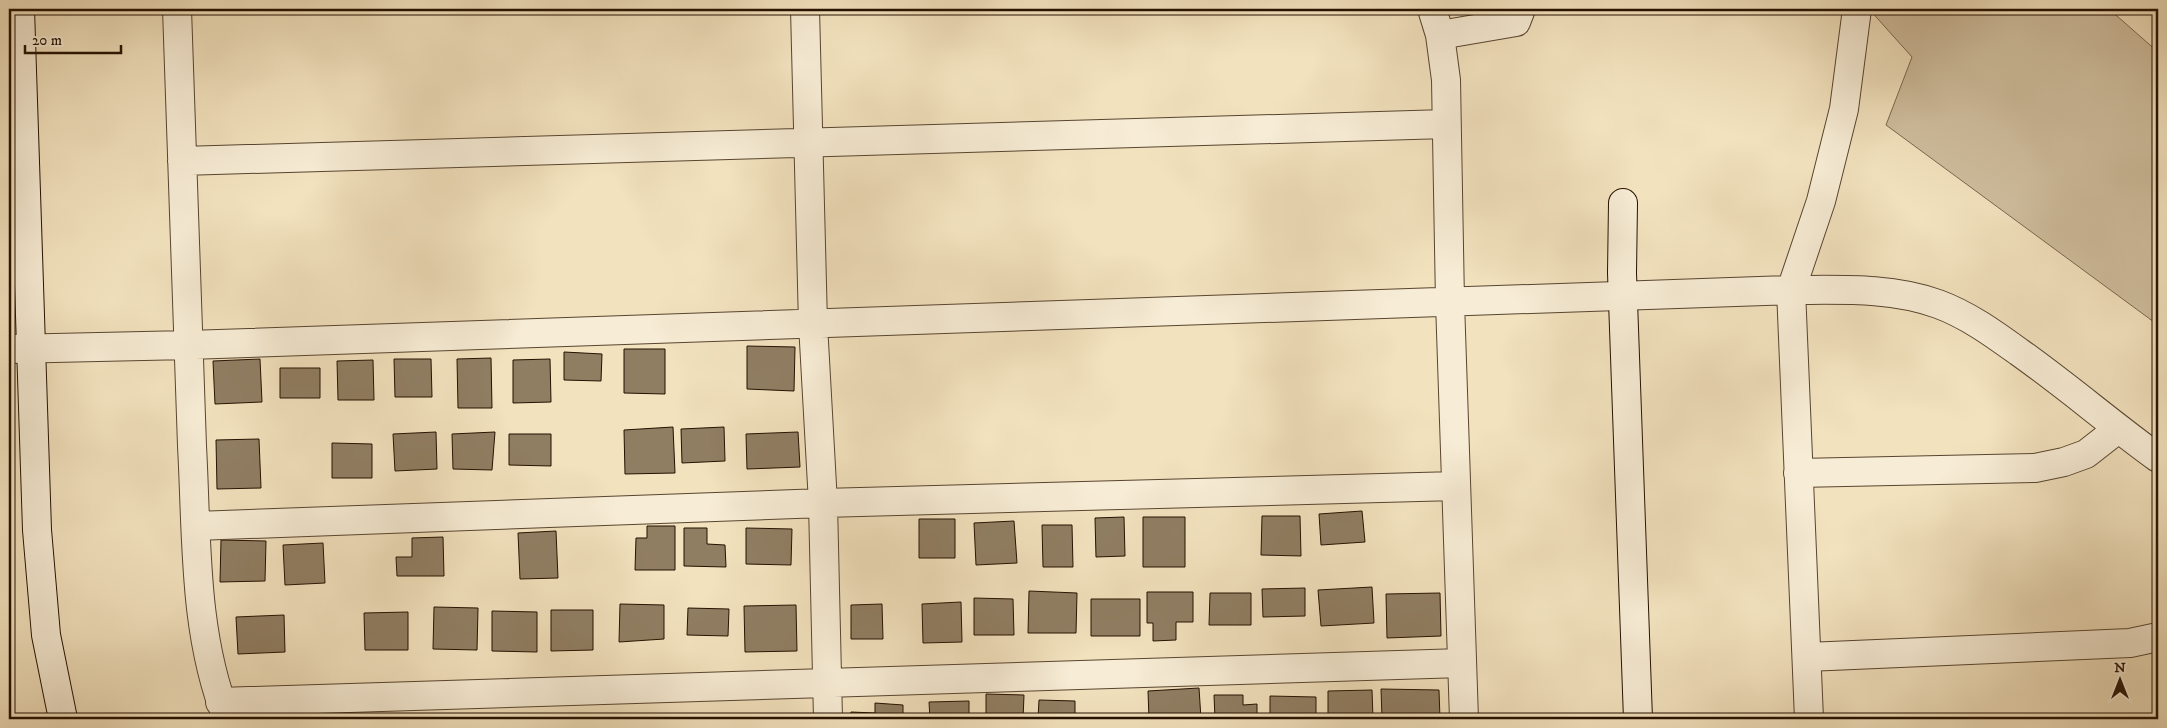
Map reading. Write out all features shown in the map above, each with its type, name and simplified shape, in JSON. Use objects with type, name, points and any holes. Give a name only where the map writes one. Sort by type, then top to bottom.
[{"type":"street","points":[[20,9],[20,348],[46,635],[63,719]]},
{"type":"street","points":[[178,9],[188,345],[198,591],[212,672],[224,711],[827,683],[1462,663]]},
{"type":"street","points":[[806,9],[813,324],[822,503],[828,719]]},
{"type":"street","points":[[1432,9],[1440,35],[1446,80],[1450,302],[1464,719]]},
{"type":"street","points":[[1440,35],[1516,22],[1521,9]]},
{"type":"street","points":[[1809,719],[1791,290],[1821,201],[1844,109],[1857,9]]},
{"type":"street","points":[[182,161],[1446,124]]},
{"type":"street","points":[[1623,204],[1624,297],[1638,719]]},
{"type":"street","points":[[20,348],[188,345],[1791,290],[1881,291],[1938,304],[1983,327],[2049,374],[2158,458]]},
{"type":"street","points":[[1798,473],[2034,468],[2064,462],[2086,454],[2118,429]]},
{"type":"street","points":[[196,526],[822,503],[1456,486]]},
{"type":"street","points":[[1807,657],[2130,644],[2158,637]]},
{"type":"shaded area","points":[[1869,9],[2109,9],[2158,52],[2158,325],[1886,125],[1912,57]]},
{"type":"building","points":[[747,346],[795,347],[794,391],[747,389]]},
{"type":"building","points":[[624,349],[665,349],[665,394],[624,393]]},
{"type":"building","points":[[564,352],[602,354],[601,381],[564,380]]},
{"type":"building","points":[[491,358],[492,408],[458,408],[457,359]]},
{"type":"building","points":[[260,359],[262,402],[215,404],[213,361]]},
{"type":"building","points":[[394,359],[431,359],[432,397],[395,397]]},
{"type":"building","points":[[550,359],[551,402],[513,403],[513,360]]},
{"type":"building","points":[[373,360],[374,400],[338,400],[337,361]]},
{"type":"building","points":[[280,368],[320,368],[320,398],[280,398]]},
{"type":"building","points":[[673,427],[675,473],[625,474],[624,430]]},
{"type":"building","points":[[724,427],[725,461],[682,463],[681,429]]},
{"type":"building","points":[[436,432],[437,469],[395,471],[393,434]]},
{"type":"building","points":[[495,432],[492,470],[453,469],[452,434]]},
{"type":"building","points":[[798,432],[800,467],[747,469],[746,434]]},
{"type":"building","points":[[509,434],[551,434],[551,466],[509,465]]},
{"type":"building","points":[[259,439],[261,488],[217,489],[216,440]]},
{"type":"building","points":[[332,443],[372,444],[372,478],[332,478]]},
{"type":"building","points":[[1362,511],[1365,542],[1321,545],[1319,514]]},
{"type":"building","points":[[1262,516],[1300,516],[1301,556],[1261,555]]},
{"type":"building","points":[[1124,517],[1125,556],[1096,557],[1095,518]]},
{"type":"building","points":[[1143,517],[1185,517],[1185,567],[1143,567]]},
{"type":"building","points":[[919,519],[955,519],[955,558],[919,558]]},
{"type":"building","points":[[1014,521],[1017,563],[976,565],[974,523]]},
{"type":"building","points":[[1042,525],[1072,525],[1073,567],[1043,567]]},
{"type":"building","points":[[647,526],[675,526],[675,570],[635,570],[636,538],[647,538]]},
{"type":"building","points":[[684,528],[707,528],[707,544],[725,545],[726,567],[684,566]]},
{"type":"building","points":[[746,528],[792,529],[791,565],[746,564]]},
{"type":"building","points":[[556,531],[558,578],[520,579],[518,533]]},
{"type":"building","points":[[443,537],[444,576],[397,576],[396,557],[412,557],[412,538]]},
{"type":"building","points":[[221,540],[266,541],[265,581],[220,582]]},
{"type":"building","points":[[323,543],[325,583],[285,585],[283,545]]},
{"type":"building","points":[[1372,587],[1374,623],[1321,626],[1318,590]]},
{"type":"building","points":[[1305,588],[1305,616],[1263,617],[1262,589]]},
{"type":"building","points":[[1029,591],[1077,593],[1076,633],[1028,633]]},
{"type":"building","points":[[1147,592],[1193,592],[1193,622],[1176,622],[1176,640],[1153,641],[1153,623],[1147,623]]},
{"type":"building","points":[[1210,593],[1251,593],[1251,625],[1209,625]]},
{"type":"building","points":[[1440,593],[1441,636],[1387,638],[1386,594]]},
{"type":"building","points":[[974,598],[1013,599],[1014,635],[974,635]]},
{"type":"building","points":[[1091,599],[1140,599],[1140,636],[1091,636]]},
{"type":"building","points":[[961,602],[962,642],[923,643],[922,604]]},
{"type":"building","points":[[620,604],[664,605],[664,639],[619,642]]},
{"type":"building","points":[[882,604],[883,639],[851,639],[851,605]]},
{"type":"building","points":[[796,605],[797,651],[745,652],[744,606]]},
{"type":"building","points":[[434,607],[478,608],[477,650],[433,649]]},
{"type":"building","points":[[688,608],[729,609],[728,636],[687,635]]},
{"type":"building","points":[[551,610],[593,610],[593,650],[551,651]]},
{"type":"building","points":[[492,611],[537,612],[537,652],[492,651]]},
{"type":"building","points":[[408,612],[408,650],[365,650],[364,613]]},
{"type":"building","points":[[284,615],[285,652],[238,654],[236,617]]},
{"type":"building","points":[[1199,688],[1201,719],[1149,719],[1148,691]]},
{"type":"building","points":[[1381,689],[1439,690],[1440,719],[1382,719]]},
{"type":"building","points":[[1372,690],[1373,719],[1328,719],[1328,691]]},
{"type":"building","points":[[986,694],[1024,695],[1023,719],[986,719]]},
{"type":"building","points":[[1214,695],[1243,695],[1243,705],[1257,704],[1257,719],[1215,719]]},
{"type":"building","points":[[1270,696],[1316,697],[1316,719],[1270,719]]},
{"type":"building","points":[[1039,700],[1075,701],[1075,719],[1038,719]]},
{"type":"building","points":[[969,701],[969,719],[930,719],[929,702]]},
{"type":"building","points":[[875,703],[903,705],[903,719],[850,719],[851,712],[875,713]]}]
